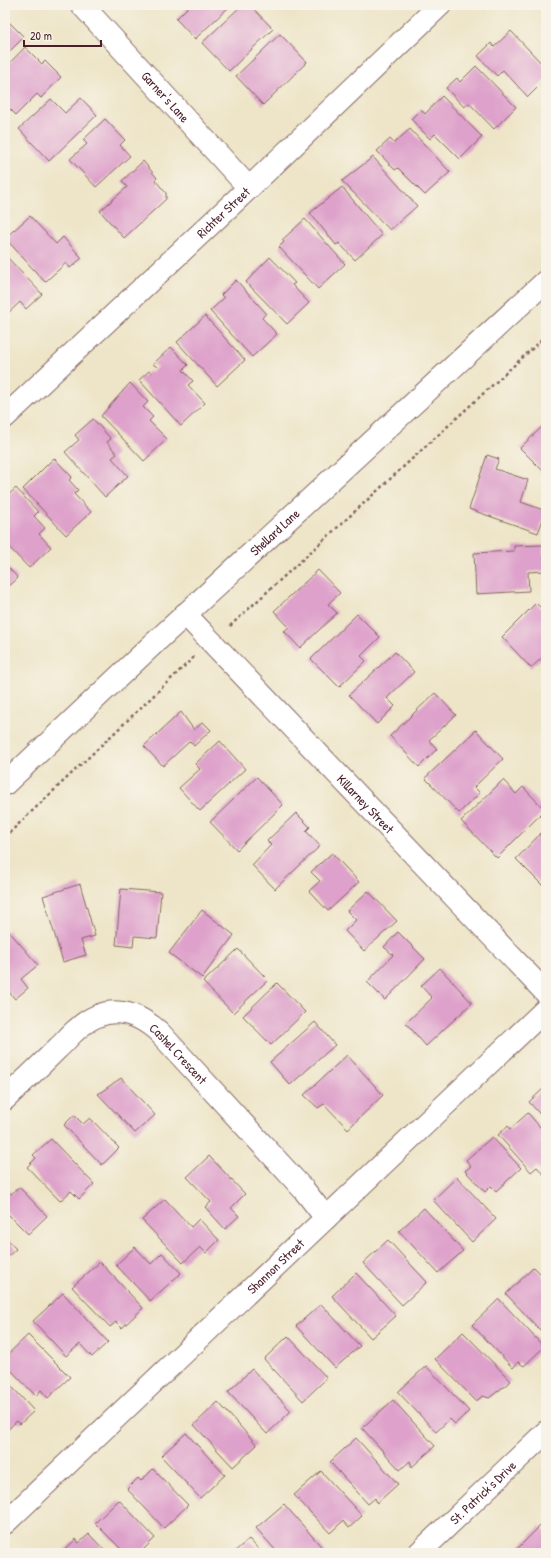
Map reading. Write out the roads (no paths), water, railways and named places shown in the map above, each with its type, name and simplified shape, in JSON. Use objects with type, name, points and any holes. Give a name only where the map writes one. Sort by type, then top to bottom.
[{"type":"street","name":"Garner's Lane","points":[[82,5],[249,188]]},
{"type":"street","name":"Richter Street","points":[[5,417],[249,188],[440,5]]},
{"type":"street","name":"Shellard Lane","points":[[5,784],[186,614],[546,281]]},
{"type":"street","name":"Killarney Street","points":[[186,614],[211,642],[546,992]]},
{"type":"street","name":"Shannon Street","points":[[5,1522],[546,1010]]},
{"type":"street","name":"Cashel Crescent","points":[[5,1099],[75,1031],[88,1021],[103,1014],[120,1012],[134,1015],[148,1022],[159,1032],[304,1190],[326,1218]]},
{"type":"street","name":"St. Patrick's Drive","points":[[419,1553],[546,1432]]}]
